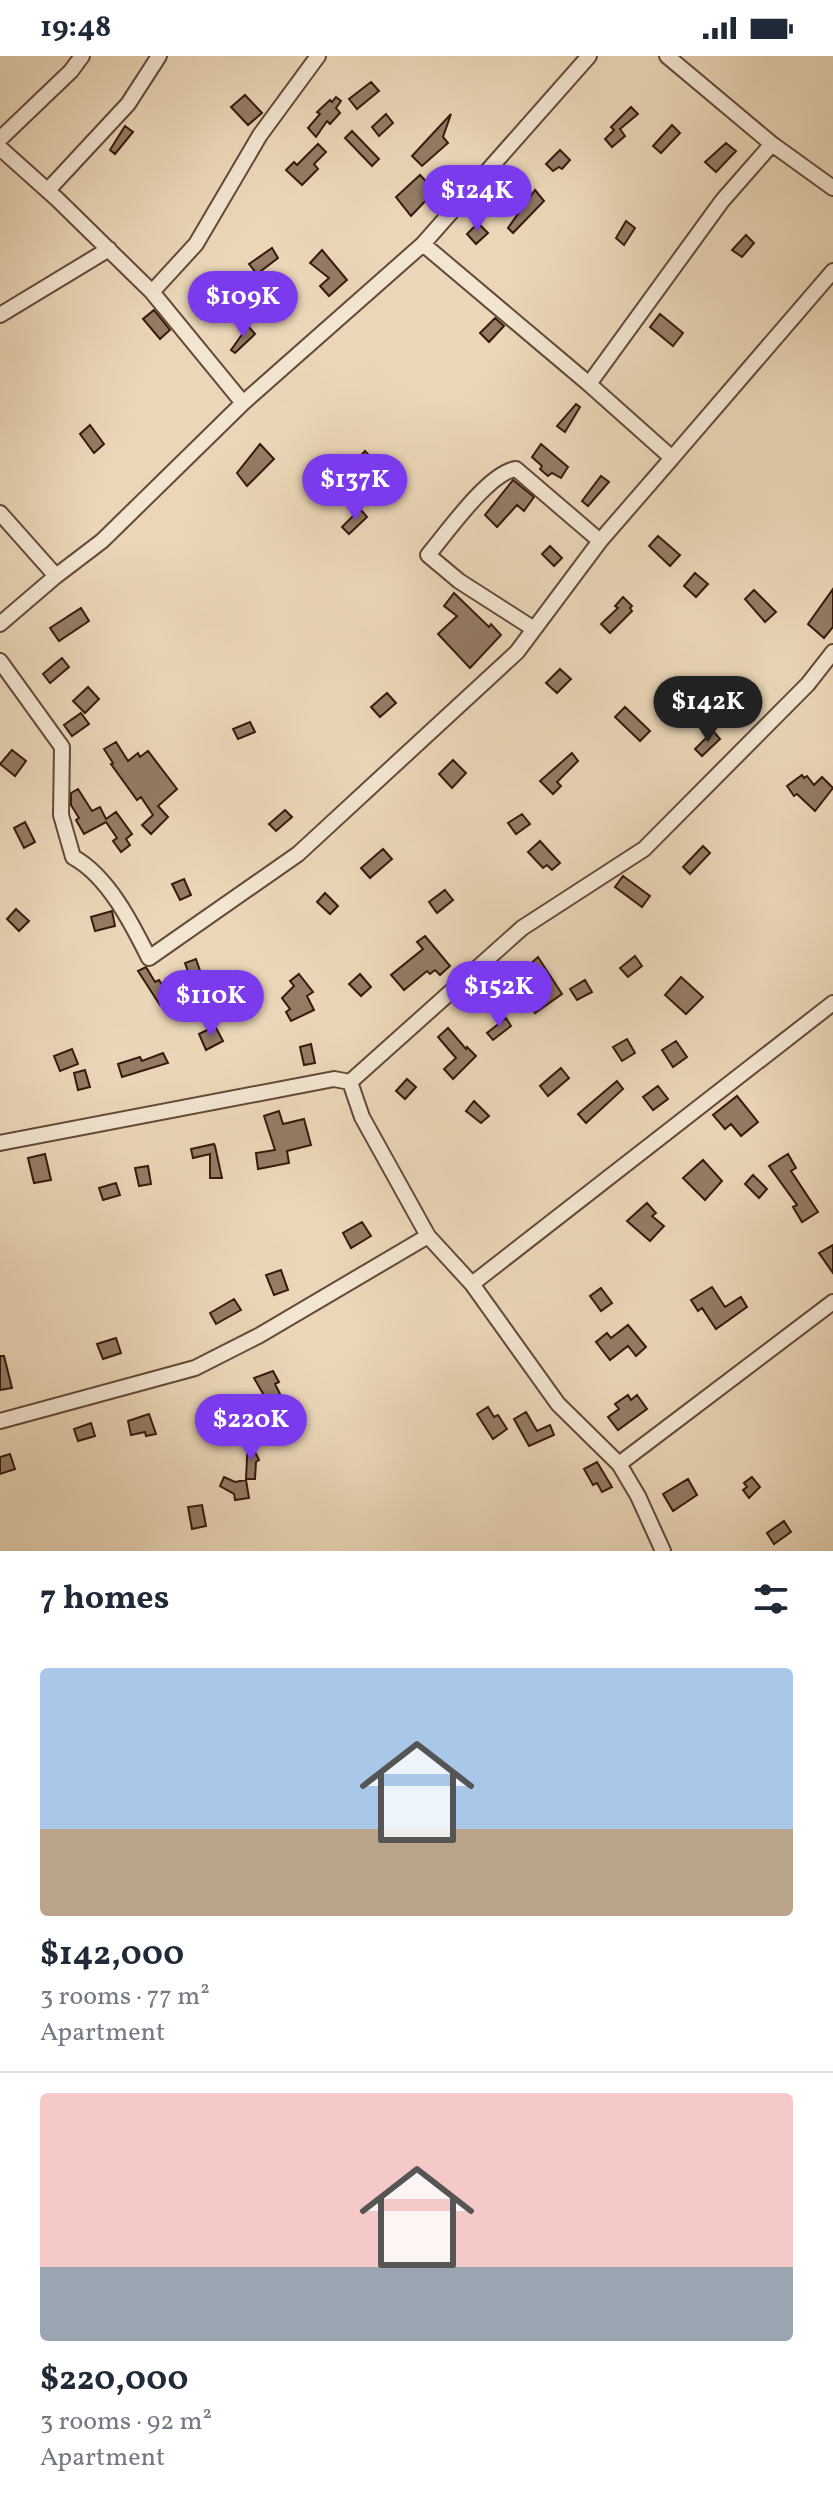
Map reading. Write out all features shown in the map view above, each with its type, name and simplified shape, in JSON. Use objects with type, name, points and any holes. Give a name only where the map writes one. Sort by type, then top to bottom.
[{"type":"street","points":[[82,56],[1,147],[152,292],[243,403]]},
{"type":"street","points":[[48,190],[128,104],[159,56]]},
{"type":"street","points":[[152,292],[196,244],[260,135],[318,56]]},
{"type":"street","points":[[0,624],[102,541],[243,403],[423,244],[589,56]]},
{"type":"street","points":[[667,56],[772,144],[833,188]]},
{"type":"street","points":[[589,384],[722,201],[772,144]]},
{"type":"street","points":[[423,244],[672,458]]},
{"type":"street","points":[[0,315],[109,249]]},
{"type":"street","points":[[0,661],[62,747],[61,815],[73,857],[85,863],[126,913],[149,958],[298,854],[517,652],[600,541],[833,271]]},
{"type":"street","points":[[534,629],[459,581],[428,555],[485,488],[506,470],[516,469],[600,541]]},
{"type":"street","points":[[0,513],[56,576]]},
{"type":"street","points":[[350,1082],[522,928],[644,849],[808,684],[833,652]]},
{"type":"street","points":[[472,1284],[833,1003]]},
{"type":"street","points":[[0,1143],[334,1079],[350,1082]]},
{"type":"street","points":[[350,1082],[362,1117],[428,1236],[472,1284],[558,1404],[619,1464],[638,1496],[663,1551]]},
{"type":"street","points":[[0,1421],[195,1368],[260,1335],[428,1236]]},
{"type":"street","points":[[619,1464],[833,1302]]},
{"type":"building","points":[[371,82],[379,91],[357,109],[349,99]]},
{"type":"building","points":[[245,95],[262,113],[248,125],[231,107]]},
{"type":"building","points":[[336,97],[341,101],[336,108],[340,113],[330,124],[327,121],[316,137],[308,128],[320,114],[317,112]]},
{"type":"building","points":[[631,107],[638,114],[620,129],[625,136],[612,147],[605,139],[614,130],[611,127]]},
{"type":"building","points":[[386,114],[393,123],[379,136],[372,127]]},
{"type":"building","points":[[451,114],[443,137],[448,143],[422,166],[412,156]]},
{"type":"building","points":[[672,125],[680,133],[661,153],[653,146]]},
{"type":"building","points":[[125,126],[133,132],[115,154],[110,150]]},
{"type":"building","points":[[352,131],[379,159],[372,166],[345,138]]},
{"type":"building","points":[[726,143],[736,151],[716,172],[705,162]]},
{"type":"building","points":[[318,144],[326,152],[314,164],[318,169],[302,185],[286,170],[294,162],[297,165]]},
{"type":"building","points":[[560,150],[570,160],[562,169],[559,167],[553,171],[546,164]]},
{"type":"building","points":[[420,175],[435,191],[411,216],[396,197]]},
{"type":"building","points":[[535,190],[544,201],[513,233],[508,228]]},
{"type":"building","points":[[626,221],[635,228],[624,245],[616,238]]},
{"type":"building","points":[[478,223],[488,233],[476,244],[467,234]]},
{"type":"building","points":[[746,235],[754,243],[742,257],[732,250]]},
{"type":"building","points":[[272,248],[278,258],[257,274],[249,264]]},
{"type":"building","points":[[322,250],[347,280],[329,296],[320,286],[329,278],[310,263]]},
{"type":"building","points":[[154,310],[170,330],[160,339],[143,319]]},
{"type":"building","points":[[660,314],[683,333],[673,346],[650,327]]},
{"type":"building","points":[[495,318],[504,326],[489,342],[480,333]]},
{"type":"building","points":[[248,326],[255,334],[235,353],[231,350]]},
{"type":"building","points":[[576,404],[580,407],[565,432],[557,426]]},
{"type":"building","points":[[90,425],[104,444],[94,453],[80,434]]},
{"type":"building","points":[[260,444],[274,459],[247,486],[237,473]]},
{"type":"building","points":[[541,444],[568,467],[561,478],[552,473],[548,476],[532,457]]},
{"type":"building","points":[[365,451],[383,471],[372,484],[353,464]]},
{"type":"building","points":[[336,468],[344,477],[332,489],[323,480]]},
{"type":"building","points":[[601,476],[609,482],[588,506],[582,501]]},
{"type":"building","points":[[513,480],[534,497],[524,511],[517,505],[497,527],[485,515]]},
{"type":"building","points":[[360,509],[367,517],[349,534],[342,527]]},
{"type":"building","points":[[658,536],[680,555],[670,566],[649,546]]},
{"type":"building","points":[[550,546],[562,558],[554,566],[542,554]]},
{"type":"building","points":[[695,573],[708,584],[696,597],[684,586]]},
{"type":"building","points":[[833,589],[833,627],[824,638],[808,624]]},
{"type":"building","points":[[754,590],[776,612],[765,622],[745,599]]},
{"type":"building","points":[[454,593],[501,635],[470,668],[438,634],[457,616],[444,606]]},
{"type":"building","points":[[623,597],[632,606],[632,611],[610,633],[601,624],[618,608],[615,606]]},
{"type":"building","points":[[81,608],[89,621],[59,641],[50,628]]},
{"type":"building","points":[[62,658],[69,667],[50,683],[43,674]]},
{"type":"building","points":[[560,669],[571,679],[557,693],[546,683]]},
{"type":"building","points":[[88,687],[99,699],[85,713],[73,701]]},
{"type":"building","points":[[387,693],[396,703],[380,717],[371,707]]},
{"type":"building","points":[[625,707],[650,731],[640,741],[615,717]]},
{"type":"building","points":[[81,713],[89,724],[72,736],[64,725]]},
{"type":"building","points":[[250,722],[255,732],[238,739],[233,729]]},
{"type":"building","points":[[713,731],[720,739],[702,756],[695,749]]},
{"type":"building","points":[[116,742],[128,761],[138,753],[140,757],[148,751],[177,789],[158,806],[168,817],[151,834],[142,825],[153,815],[141,797],[137,800],[104,749]]},
{"type":"building","points":[[12,750],[26,761],[15,776],[0,764]]},
{"type":"building","points":[[572,753],[578,761],[557,782],[561,786],[553,794],[540,781]]},
{"type":"building","points":[[453,760],[466,773],[452,788],[439,774]]},
{"type":"building","points":[[802,775],[804,778],[807,776],[814,785],[822,777],[833,788],[815,811],[797,794],[794,796],[787,786]]},
{"type":"building","points":[[78,789],[92,811],[100,807],[106,819],[116,812],[132,834],[126,839],[130,845],[121,852],[113,841],[117,838],[106,822],[84,834],[71,805],[71,793]]},
{"type":"building","points":[[285,810],[292,817],[276,831],[269,824]]},
{"type":"building","points":[[522,814],[530,824],[516,834],[508,823]]},
{"type":"building","points":[[25,822],[35,842],[24,848],[14,828]]},
{"type":"building","points":[[540,841],[560,863],[552,870],[547,865],[543,868],[528,852]]},
{"type":"building","points":[[703,846],[710,853],[690,874],[683,867]]},
{"type":"building","points":[[383,849],[392,859],[370,878],[361,868]]},
{"type":"building","points":[[623,876],[650,896],[642,907],[615,887]]},
{"type":"building","points":[[184,879],[191,895],[180,900],[172,884]]},
{"type":"building","points":[[445,890],[453,900],[437,913],[429,902]]},
{"type":"building","points":[[325,893],[338,906],[330,914],[317,902]]},
{"type":"building","points":[[16,909],[29,921],[19,931],[7,919]]},
{"type":"building","points":[[112,911],[115,926],[95,931],[91,917]]},
{"type":"building","points":[[425,936],[450,966],[440,975],[435,970],[430,974],[427,971],[404,990],[391,975],[423,949],[417,942]]},
{"type":"building","points":[[635,956],[642,966],[628,977],[620,968]]},
{"type":"building","points":[[538,957],[562,994],[535,1013],[520,993],[529,986],[519,974]]},
{"type":"building","points":[[196,959],[210,1000],[193,1004],[190,993],[195,991],[185,963]]},
{"type":"building","points":[[146,967],[155,982],[159,980],[164,988],[159,992],[163,1003],[160,1005],[138,971]]},
{"type":"building","points":[[299,974],[313,992],[307,996],[314,1010],[291,1021],[286,1012],[290,1009],[282,998],[294,986],[290,981]]},
{"type":"building","points":[[360,974],[371,987],[361,996],[349,984]]},
{"type":"building","points":[[681,977],[703,997],[686,1014],[665,995]]},
{"type":"building","points":[[585,980],[592,992],[577,1000],[570,989]]},
{"type":"building","points":[[506,1018],[511,1026],[493,1040],[487,1033]]},
{"type":"building","points":[[215,1026],[223,1041],[206,1050],[199,1034]]},
{"type":"building","points":[[448,1028],[476,1056],[453,1079],[444,1069],[456,1058],[438,1037]]},
{"type":"building","points":[[627,1039],[635,1053],[622,1061],[613,1047]]},
{"type":"building","points":[[676,1041],[687,1057],[673,1067],[662,1050]]},
{"type":"building","points":[[311,1044],[315,1063],[304,1065],[300,1047]]},
{"type":"building","points":[[72,1049],[78,1064],[60,1071],[54,1056]]},
{"type":"building","points":[[163,1053],[168,1063],[122,1077],[118,1064],[140,1057],[142,1061]]},
{"type":"building","points":[[561,1068],[569,1078],[548,1096],[540,1086]]},
{"type":"building","points":[[85,1070],[90,1087],[78,1090],[74,1073]]},
{"type":"building","points":[[407,1079],[416,1087],[405,1099],[396,1091]]},
{"type":"building","points":[[617,1081],[623,1089],[586,1123],[578,1114]]},
{"type":"building","points":[[658,1086],[668,1099],[653,1110],[643,1097]]},
{"type":"building","points":[[737,1096],[758,1122],[741,1136],[731,1124],[725,1129],[713,1115]]},
{"type":"building","points":[[474,1101],[489,1116],[481,1123],[466,1111]]},
{"type":"building","points":[[279,1111],[283,1124],[304,1119],[311,1145],[287,1151],[289,1163],[258,1169],[256,1153],[275,1150],[264,1116]]},
{"type":"building","points":[[214,1144],[222,1178],[210,1178],[210,1154],[193,1158],[191,1149]]},
{"type":"building","points":[[45,1154],[51,1180],[34,1183],[28,1158]]},
{"type":"building","points":[[788,1154],[796,1168],[791,1171],[818,1212],[802,1222],[793,1207],[797,1205],[769,1166]]},
{"type":"building","points":[[703,1160],[722,1181],[705,1200],[683,1178]]},
{"type":"building","points":[[148,1166],[151,1184],[139,1186],[135,1168]]},
{"type":"building","points":[[753,1175],[767,1189],[759,1198],[745,1184]]},
{"type":"building","points":[[116,1183],[120,1195],[103,1200],[99,1188]]},
{"type":"building","points":[[647,1203],[656,1213],[652,1216],[664,1226],[650,1241],[627,1221]]},
{"type":"building","points":[[362,1222],[371,1236],[351,1248],[343,1233]]},
{"type":"building","points":[[833,1245],[833,1273],[819,1253]]},
{"type":"building","points":[[281,1270],[288,1290],[274,1295],[266,1275]]},
{"type":"building","points":[[712,1287],[725,1307],[741,1297],[747,1307],[716,1329],[702,1308],[698,1311],[691,1300]]},
{"type":"building","points":[[601,1288],[612,1303],[601,1311],[590,1296]]},
{"type":"building","points":[[234,1299],[241,1310],[216,1324],[210,1313]]},
{"type":"building","points":[[628,1325],[646,1347],[636,1356],[628,1346],[610,1360],[596,1342],[607,1333],[611,1338]]},
{"type":"building","points":[[116,1338],[121,1353],[103,1359],[97,1344]]},
{"type":"building","points":[[0,1356],[4,1356],[12,1388],[0,1390]]},
{"type":"building","points":[[273,1371],[283,1400],[270,1406],[254,1378]]},
{"type":"building","points":[[628,1395],[631,1400],[637,1395],[647,1409],[618,1430],[608,1417],[619,1409],[615,1404]]},
{"type":"building","points":[[488,1407],[507,1429],[493,1439],[477,1414]]},
{"type":"building","points":[[526,1412],[537,1431],[550,1425],[554,1435],[529,1446],[514,1419]]},
{"type":"building","points":[[149,1414],[156,1434],[146,1436],[145,1432],[131,1435],[128,1421]]},
{"type":"building","points":[[91,1423],[95,1436],[78,1441],[74,1429]]},
{"type":"building","points":[[248,1438],[259,1460],[256,1462],[255,1479],[246,1479]]},
{"type":"building","points":[[10,1454],[15,1469],[0,1474],[0,1457]]},
{"type":"building","points":[[597,1462],[612,1487],[602,1492],[597,1483],[593,1485],[584,1469]]},
{"type":"building","points":[[224,1477],[235,1482],[246,1480],[249,1498],[235,1500],[234,1494],[220,1486]]},
{"type":"building","points":[[752,1477],[760,1487],[749,1498],[743,1490],[747,1487],[744,1483]]},
{"type":"building","points":[[688,1479],[697,1495],[673,1511],[663,1494]]},
{"type":"building","points":[[202,1505],[206,1526],[192,1529],[188,1507]]},
{"type":"building","points":[[784,1521],[791,1532],[774,1544],[767,1533]]}]
